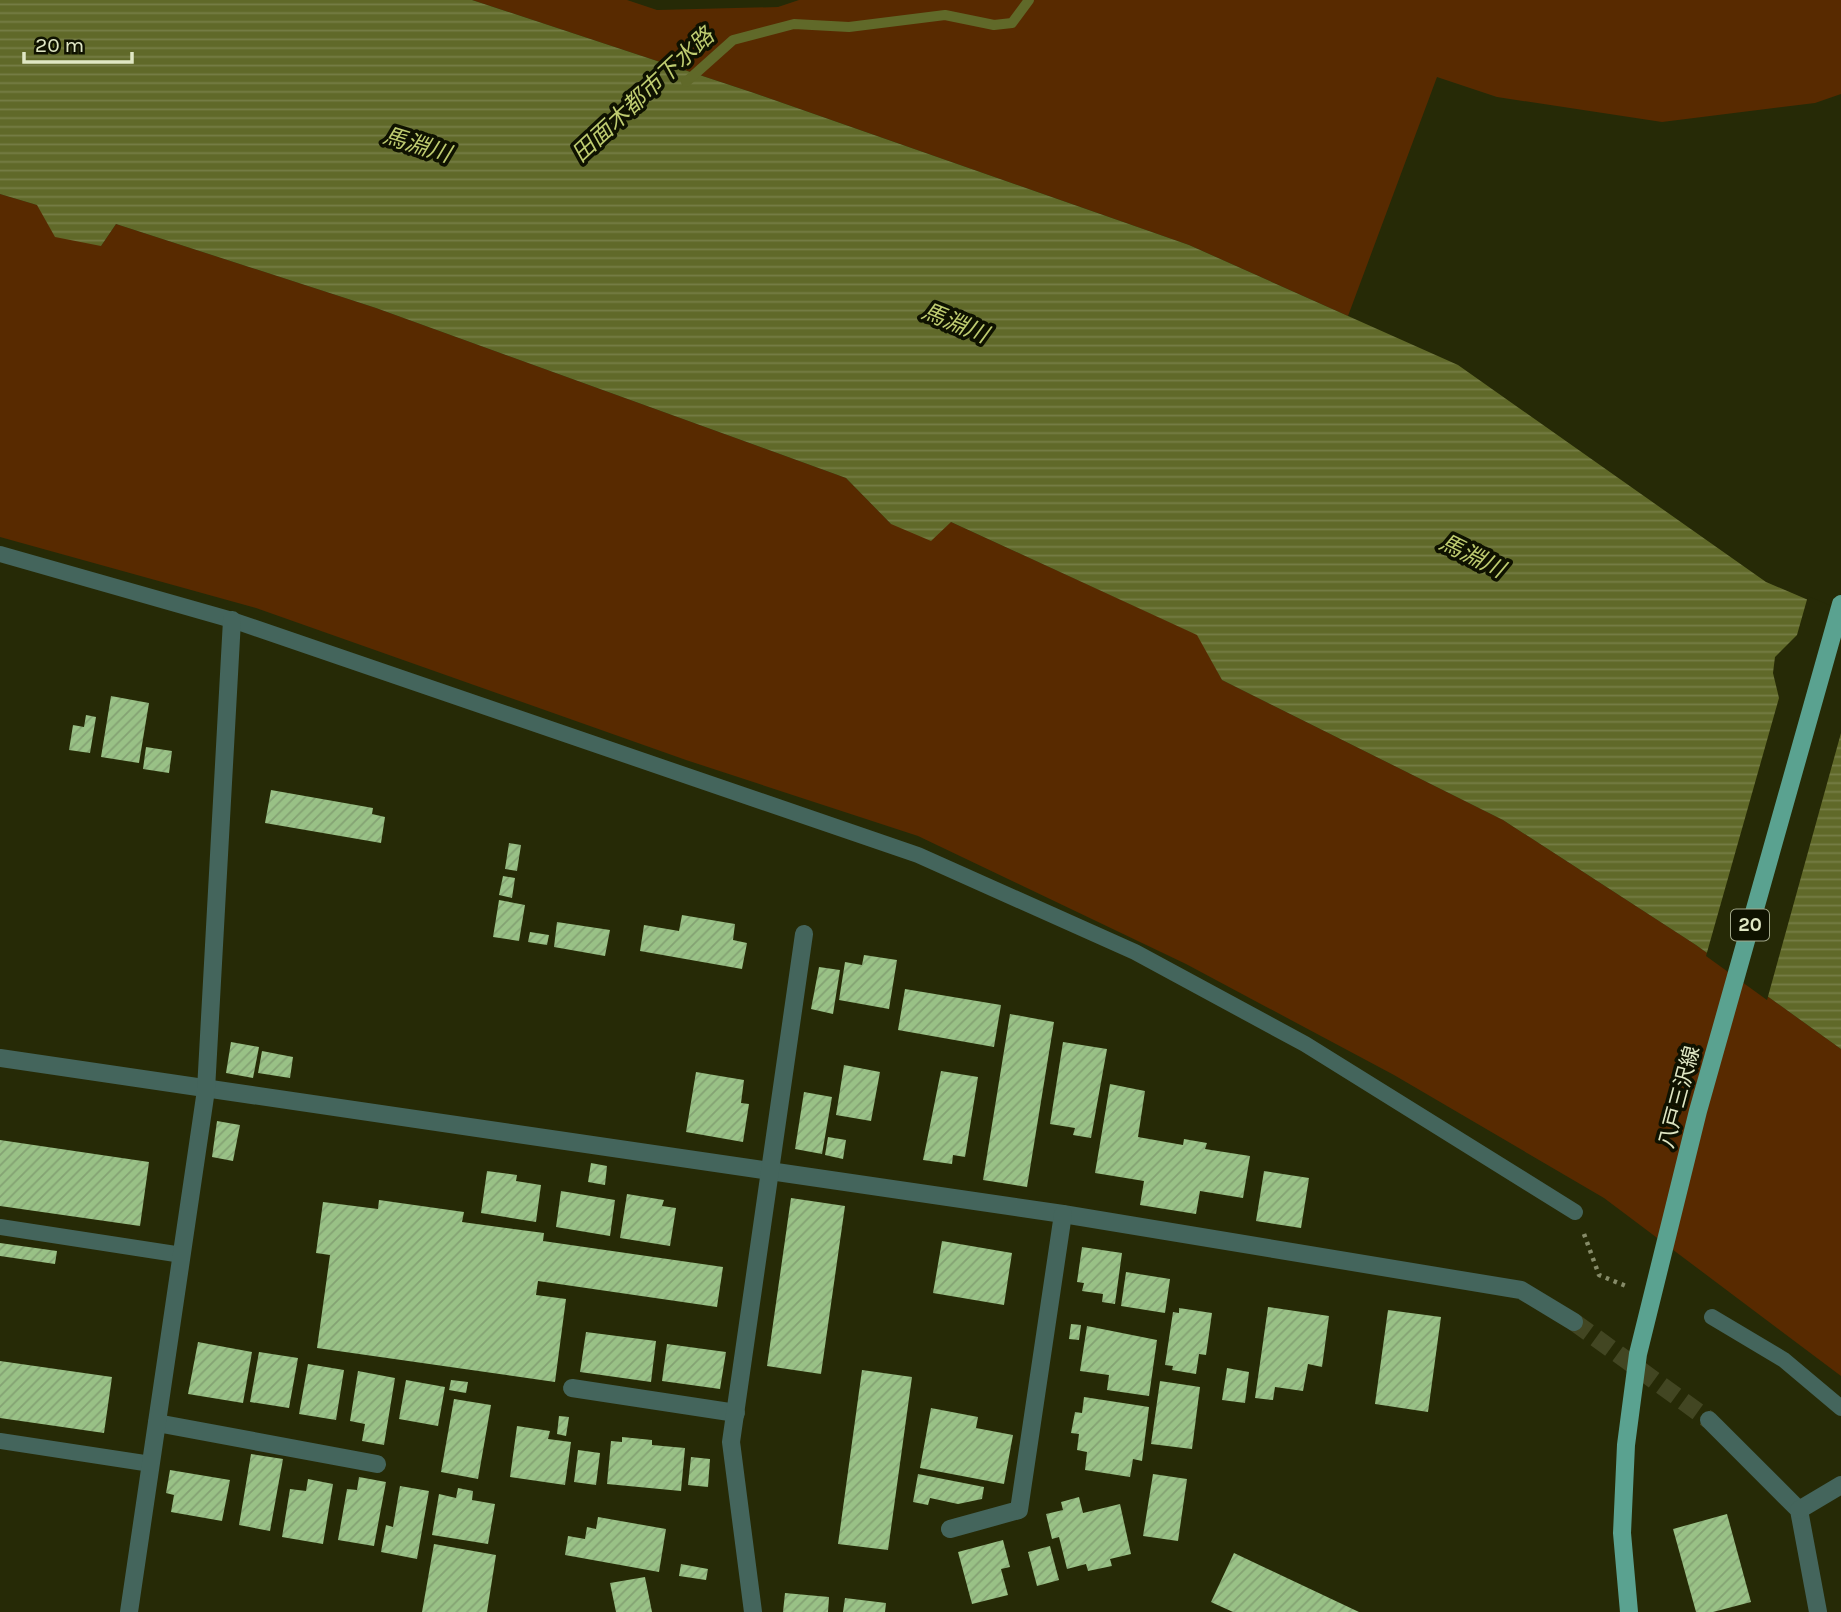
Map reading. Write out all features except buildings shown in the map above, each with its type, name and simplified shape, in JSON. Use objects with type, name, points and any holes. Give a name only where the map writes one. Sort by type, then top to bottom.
[{"type":"main road","name":"八戸三沢線","points":[[1629,1612],[1622,1533],[1626,1445],[1638,1354],[1698,1111],[1841,604]]},
{"type":"street","points":[[129,1612],[206,1090],[232,620]]},
{"type":"street","points":[[753,1612],[731,1442],[804,934]]},
{"type":"street","points":[[0,1058],[1063,1214],[1521,1290],[1574,1322]]},
{"type":"street","points":[[950,1529],[1019,1510],[1063,1214]]},
{"type":"street","points":[[572,1388],[736,1413]]},
{"type":"street","points":[[1709,1420],[1799,1510],[1818,1612]]},
{"type":"street","points":[[157,1423],[377,1464]]},
{"type":"street","points":[[1799,1510],[1841,1485]]},
{"type":"lane","points":[[0,554],[232,620],[918,855],[1135,953],[1305,1044],[1575,1212]]},
{"type":"lane","points":[[0,1227],[182,1255]]},
{"type":"lane","points":[[1712,1317],[1784,1360],[1841,1408]]},
{"type":"lane","points":[[0,1441],[151,1464]]},
{"type":"path","points":[[1575,1212],[1599,1275],[1626,1286]]},
{"type":"shaded area","points":[[472,0],[627,0],[657,10],[778,7],[799,0],[1841,0],[1841,94],[1815,103],[1662,122],[1497,97],[1437,77],[1348,316],[1189,245],[754,93]]},
{"type":"shaded area","points":[[0,194],[37,205],[101,246],[116,224],[376,308],[846,478],[891,524],[951,522],[1198,635],[1222,680],[1503,820],[1696,945],[1841,1049],[1841,1376],[1604,1198],[1394,1075],[1186,964],[918,836],[686,760],[256,608],[0,537]]},
{"type":"water","name":"馬淵川","points":[[0,0],[472,0],[754,93],[1189,245],[1458,365],[1766,582],[1841,614],[1841,1049],[1696,945],[1503,820],[1222,680],[1197,635],[951,522],[931,541],[891,524],[846,478],[376,308],[116,224],[101,246],[55,237],[37,205],[0,194]]},
{"type":"pier","points":[[1808,596],[1841,610],[1841,733],[1767,1000],[1706,956],[1779,698],[1773,673],[1775,657],[1797,635]]},
{"type":"waterway","name":"田面木都市下水路","points":[[686,82],[733,40],[794,24],[849,27],[945,15],[994,25],[1012,23],[1029,0]]},
{"type":"tunnel","points":[[1574,1322],[1709,1420]]}]
